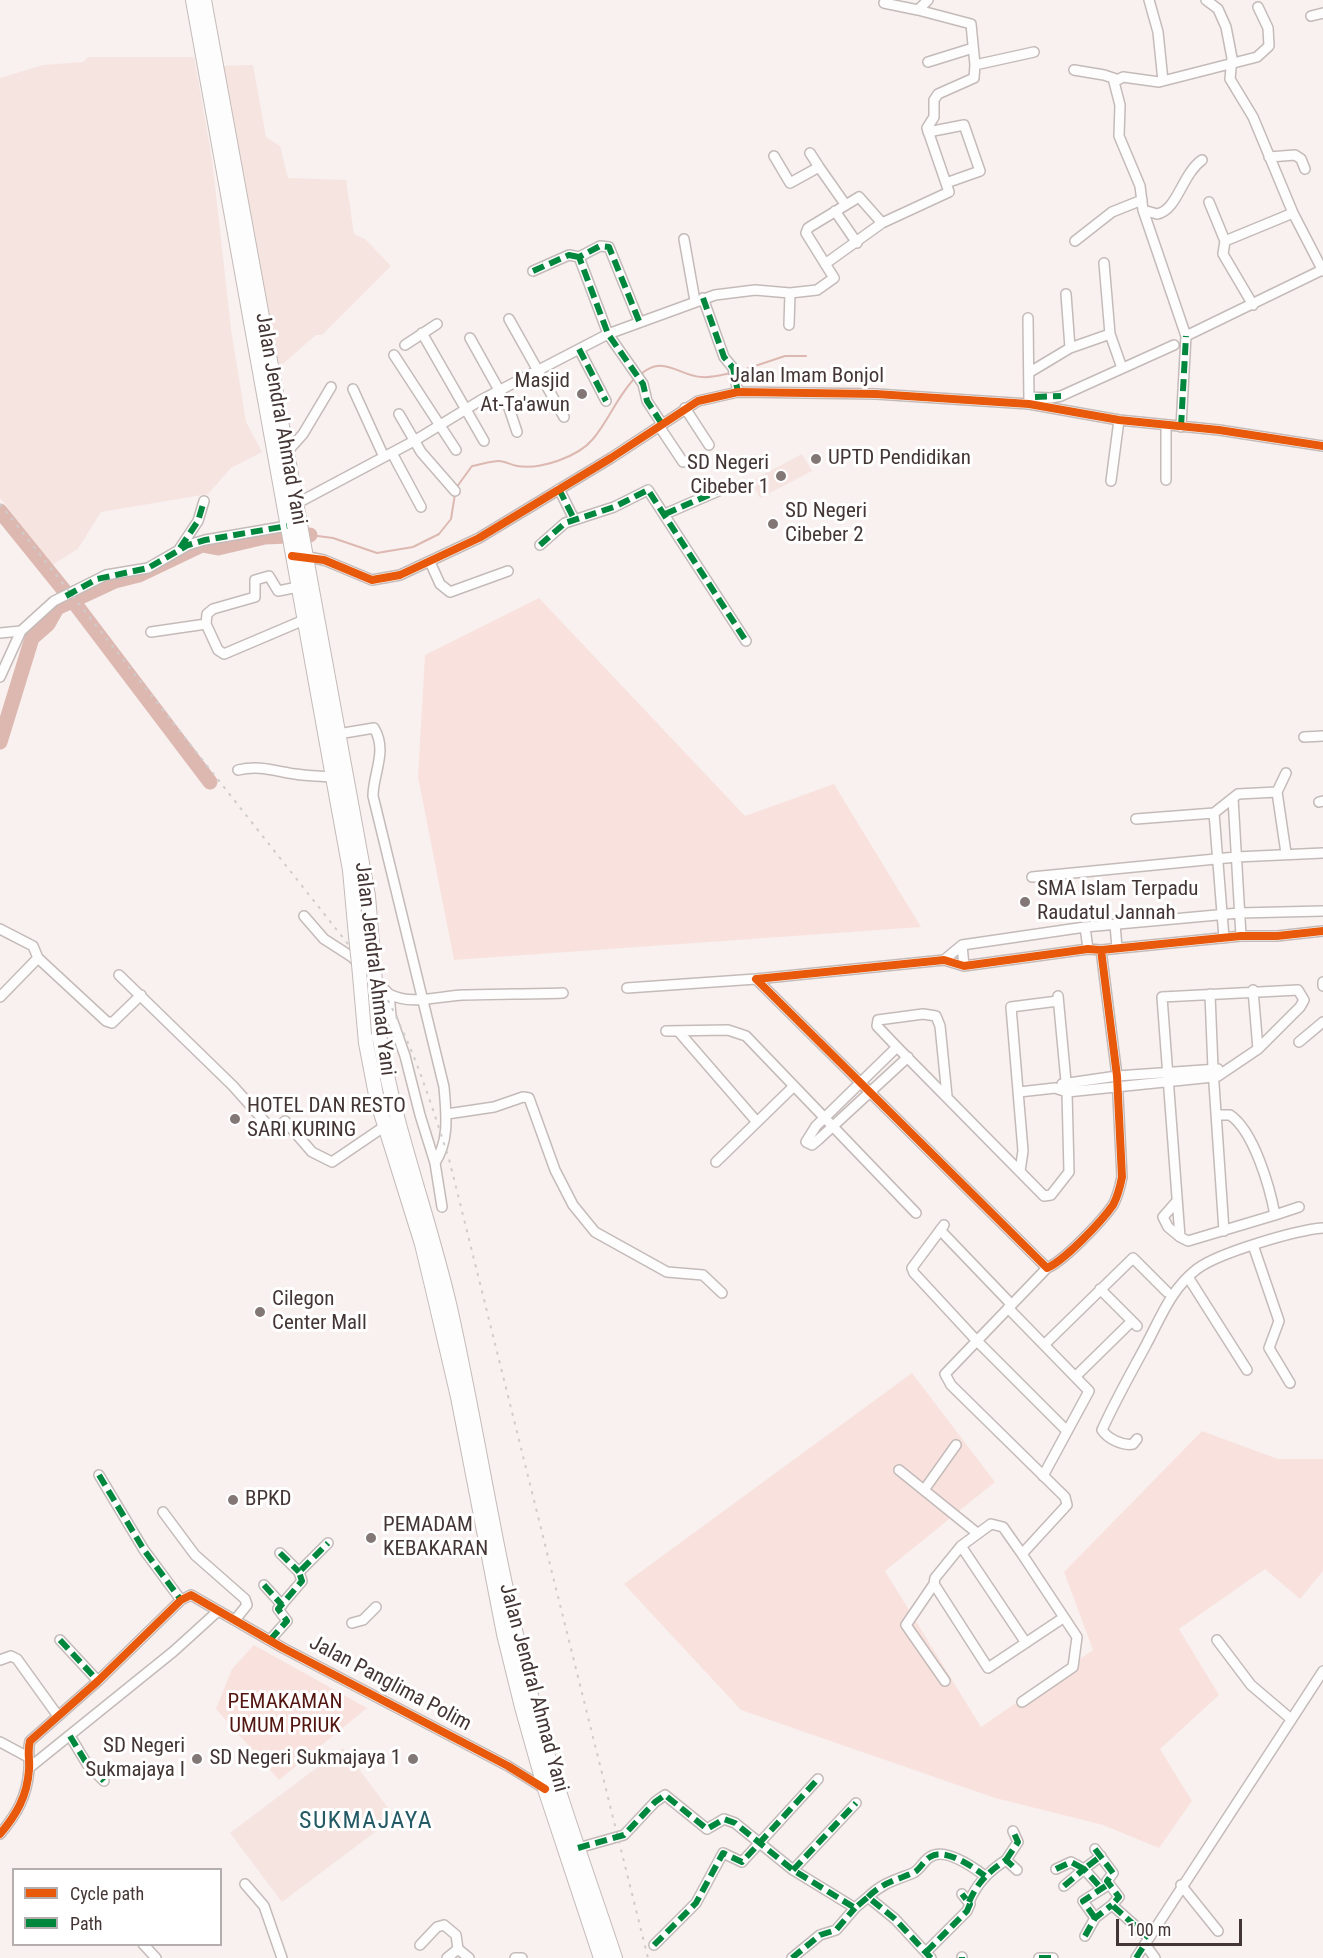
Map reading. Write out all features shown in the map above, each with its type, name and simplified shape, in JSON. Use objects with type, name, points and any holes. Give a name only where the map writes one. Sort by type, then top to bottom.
[{"type":"highway","name":"Jalan Jendral Ahmad Yani","points":[[193,0],[291,507]]},
{"type":"highway","name":"Jalan Jendral Ahmad Yani","points":[[204,0],[286,453],[298,586],[350,870],[370,1070],[424,1252],[458,1397],[504,1634],[545,1789],[601,1958]]},
{"type":"highway","name":"Jalan Jendral Ahmad Yani","points":[[295,540],[338,734],[368,896],[379,1034],[392,1099],[433,1236],[466,1378],[523,1665],[578,1848],[615,1958]]},
{"type":"street","points":[[918,10],[928,0]]},
{"type":"street","points":[[1149,0],[1158,32],[1163,81]]},
{"type":"street","points":[[1186,336],[1323,270],[1293,213],[1253,117],[1230,79],[1232,50],[1224,21],[1218,9],[1208,0]]},
{"type":"street","points":[[825,264],[882,223],[949,192],[928,132],[928,124],[934,117],[934,100],[938,94],[974,78],[973,30],[969,22],[884,3]]},
{"type":"street","points":[[1074,70],[1104,75],[1116,80],[1123,77],[1150,82],[1163,81],[1257,57],[1269,46],[1268,28],[1258,7]]},
{"type":"street","points":[[1311,16],[1323,13]]},
{"type":"street","points":[[928,62],[973,48]]},
{"type":"street","points":[[975,65],[1034,51]]},
{"type":"street","points":[[1116,80],[1114,87],[1120,111],[1118,131],[1186,336],[1181,427]]},
{"type":"street","points":[[928,132],[964,125],[980,171],[946,183]]},
{"type":"street","points":[[810,153],[845,204]]},
{"type":"street","points":[[1269,157],[1295,155],[1301,159],[1305,170]]},
{"type":"street","points":[[774,156],[790,183],[819,167]]},
{"type":"street","points":[[1143,210],[1157,214],[1167,210],[1191,169],[1202,160]]},
{"type":"street","points":[[291,507],[414,441],[499,390],[608,334],[639,321],[699,299],[755,290],[808,292],[830,283],[834,278],[806,230],[845,204],[861,197],[882,223]]},
{"type":"street","points":[[1075,241],[1112,212],[1142,200]]},
{"type":"street","points":[[1209,202],[1225,241],[1224,254],[1253,305]]},
{"type":"street","points":[[836,211],[857,243]]},
{"type":"street","points":[[1225,241],[1293,213]]},
{"type":"street","points":[[684,239],[699,299],[724,357],[734,371],[738,392]]},
{"type":"street","points":[[533,271],[569,255],[579,257],[600,246],[609,247],[639,321]]},
{"type":"street","points":[[579,257],[608,334],[643,384],[647,401],[684,462]]},
{"type":"street","points":[[1104,263],[1110,334],[1122,368]]},
{"type":"street","points":[[789,325],[790,293]]},
{"type":"street","points":[[1066,294],[1070,348]]},
{"type":"street","points":[[1028,318],[1029,401],[1058,397],[1174,345]]},
{"type":"street","points":[[509,319],[564,417]]},
{"type":"street","points":[[405,345],[438,324]]},
{"type":"street","points":[[422,333],[484,441]]},
{"type":"street","points":[[1030,372],[1070,348],[1110,334]]},
{"type":"street","points":[[470,338],[509,408],[517,432]]},
{"type":"street","points":[[579,349],[606,401]]},
{"type":"street","points":[[394,355],[456,450]]},
{"type":"street","points":[[286,453],[303,434],[331,387]]},
{"type":"street","points":[[353,389],[388,455],[421,507]]},
{"type":"street","name":"Jalan Imam Bonjol","points":[[295,540],[324,560],[372,580],[400,575],[468,544],[685,408],[698,401],[738,392],[876,394],[1029,401],[1119,420],[1323,446]]},
{"type":"street","points":[[685,408],[709,445]]},
{"type":"street","points":[[399,414],[414,441],[455,491]]},
{"type":"street","points":[[1111,481],[1119,420]]},
{"type":"street","points":[[1166,425],[1166,480]]},
{"type":"street","points":[[665,514],[725,488]]},
{"type":"street","points":[[559,489],[574,519]]},
{"type":"street","points":[[540,545],[574,519],[614,507],[648,490],[746,641]]},
{"type":"street","points":[[178,550],[198,521],[204,501]]},
{"type":"street","points":[[0,676],[21,631],[54,601],[97,579],[148,568],[178,550],[205,540],[295,540]]},
{"type":"street","points":[[430,562],[440,584],[450,592],[508,571]]},
{"type":"street","points":[[298,586],[278,591],[269,576],[259,578],[255,580],[255,597],[213,609],[206,616],[206,624],[218,651],[224,654],[304,620]]},
{"type":"street","points":[[151,632],[206,624]]},
{"type":"street","points":[[0,633],[21,631]]},
{"type":"street","points":[[338,734],[374,728],[377,733],[379,772],[373,796],[444,1087],[447,1114],[444,1144],[435,1163]]},
{"type":"street","points":[[1304,737],[1323,736]]},
{"type":"street","points":[[238,770],[255,766],[270,767],[294,774],[333,777]]},
{"type":"street","points":[[1286,773],[1277,792],[1287,853]]},
{"type":"street","points":[[1136,819],[1214,813],[1238,794],[1277,792]]},
{"type":"street","points":[[1233,798],[1241,936]]},
{"type":"street","points":[[1214,813],[1224,938]]},
{"type":"street","points":[[1032,876],[1236,857],[1323,853]]},
{"type":"street","points":[[944,960],[963,945],[1085,927],[1239,913],[1323,911]]},
{"type":"street","points":[[304,916],[324,939],[352,957],[389,994],[403,1000],[461,995],[563,993]]},
{"type":"street","points":[[1114,924],[1117,948]]},
{"type":"street","points":[[1085,927],[1088,949]]},
{"type":"street","points":[[0,929],[33,946],[38,958],[106,1021],[112,1023],[118,1020],[141,995]]},
{"type":"street","points":[[627,988],[756,979],[944,960],[964,966],[1088,949],[1101,950],[1241,936],[1323,932]]},
{"type":"street","points":[[963,945],[964,966]]},
{"type":"street","points":[[1022,1554],[1067,1505],[1065,1497],[946,1378],[946,1370],[1047,1268],[1101,1218],[1113,1204],[1120,1189],[1122,1177],[1118,1080],[1101,950]]},
{"type":"street","points":[[0,998],[38,958]]},
{"type":"street","points":[[119,975],[233,1086],[274,1132],[285,1121],[312,1152],[332,1162],[385,1126]]},
{"type":"street","points":[[756,979],[1047,1268]]},
{"type":"street","points":[[1020,1092],[1118,1080],[1170,1076],[1213,1073],[1223,1071],[1258,1049],[1300,1007],[1304,1000],[1302,993],[1295,989],[1210,994],[1162,994],[1170,1076],[1180,1237]]},
{"type":"street","points":[[1253,990],[1258,1049]]},
{"type":"street","points":[[389,994],[391,1016],[405,1056],[435,1163],[442,1207]]},
{"type":"street","points":[[1210,994],[1224,1231]]},
{"type":"street","points":[[947,1096],[940,1026],[936,1016],[923,1014],[878,1020],[878,1026],[897,1047],[947,1096],[1020,1171],[1046,1197],[1070,1172],[1066,1087],[1058,999],[1011,1007],[1020,1092],[1023,1151],[1020,1171]]},
{"type":"street","points":[[1299,1042],[1323,1022]]},
{"type":"street","points":[[666,1031],[728,1030],[740,1032],[916,1213]]},
{"type":"street","points":[[679,1032],[757,1122]]},
{"type":"street","points":[[897,1047],[824,1119],[806,1142],[812,1145],[908,1057]]},
{"type":"street","points":[[716,1162],[794,1086]]},
{"type":"street","points":[[447,1114],[494,1107],[523,1097],[529,1098],[555,1170],[573,1205],[595,1232],[667,1272],[703,1275],[722,1293]]},
{"type":"street","points":[[1216,1115],[1230,1115],[1243,1128],[1267,1180],[1275,1215]]},
{"type":"street","points":[[1177,1201],[1167,1211],[1164,1220],[1180,1237],[1196,1241],[1299,1207]]},
{"type":"street","points":[[1043,1476],[1089,1391],[942,1228],[912,1268],[976,1340],[1067,1431]]},
{"type":"street","points":[[1137,1439],[1133,1444],[1126,1445],[1104,1434],[1102,1430],[1159,1315],[1188,1277],[1199,1267],[1253,1245],[1295,1232],[1323,1228]]},
{"type":"street","points":[[1253,1245],[1280,1321],[1269,1342],[1270,1353],[1290,1383]]},
{"type":"street","points":[[1045,1344],[1133,1258],[1167,1292]]},
{"type":"street","points":[[1188,1277],[1246,1370]]},
{"type":"street","points":[[1076,1376],[1135,1324],[1100,1289]]},
{"type":"street","points":[[924,1490],[956,1444]]},
{"type":"street","points":[[899,1470],[977,1533]]},
{"type":"street","points":[[0,1834],[16,1814],[24,1797],[30,1768],[28,1757],[30,1741],[98,1681],[181,1600],[144,1551],[99,1475]]},
{"type":"street","points":[[163,1512],[195,1555],[245,1599],[247,1605],[235,1620]]},
{"type":"street","points":[[945,1681],[906,1625],[934,1584],[935,1578],[961,1546],[991,1524],[998,1524],[1022,1554],[1077,1637],[1073,1667],[1022,1702]]},
{"type":"street","points":[[298,1572],[328,1543]]},
{"type":"street","points":[[961,1546],[1026,1643]]},
{"type":"street","points":[[270,1640],[287,1621],[278,1609],[302,1581],[298,1572],[280,1553]]},
{"type":"street","points":[[934,1584],[988,1668],[1064,1618]]},
{"type":"street","points":[[264,1585],[282,1605]]},
{"type":"street","name":"Jalan Panglima Polim","points":[[181,1600],[191,1595],[270,1640],[508,1766],[545,1789]]},
{"type":"street","points":[[352,1623],[363,1620],[376,1607]]},
{"type":"street","points":[[30,1768],[218,1611]]},
{"type":"street","points":[[60,1640],[98,1681]]},
{"type":"street","points":[[1217,1640],[1251,1685],[1291,1719]]},
{"type":"street","points":[[0,1660],[15,1656],[58,1716]]},
{"type":"street","points":[[1137,1958],[1181,1885],[1323,1671]]},
{"type":"street","points":[[70,1736],[87,1764],[104,1780]]},
{"type":"street","points":[[0,1742],[28,1757]]},
{"type":"street","points":[[654,1945],[696,1903],[723,1853],[726,1852],[741,1862],[761,1844],[818,1779]]},
{"type":"street","points":[[578,1848],[624,1834],[663,1795],[703,1827],[710,1828],[720,1821],[729,1820],[794,1870],[855,1908]]},
{"type":"street","points":[[794,1870],[856,1803]]},
{"type":"street","points":[[868,1897],[895,1919],[928,1955],[966,1911],[966,1898],[985,1876],[1006,1860],[1018,1842],[1013,1831]]},
{"type":"street","points":[[792,1958],[819,1935],[836,1930],[855,1908],[887,1882],[917,1872],[932,1855],[940,1853],[971,1866],[985,1876]]},
{"type":"street","points":[[1064,1886],[1098,1853],[1113,1873],[1105,1887],[1083,1901],[1095,1918]]},
{"type":"street","points":[[1006,1860],[1017,1870]]},
{"type":"street","points":[[1056,1869],[1071,1862],[1084,1869],[1119,1897],[1095,1918],[1085,1936]]},
{"type":"street","points":[[245,1884],[264,1906],[282,1958]]},
{"type":"street","points":[[1181,1885],[1218,1931]]},
{"type":"street","points":[[1112,1905],[1147,1941],[1155,1958]]},
{"type":"street","points":[[420,1945],[437,1927],[444,1925],[456,1935],[458,1949],[469,1958]]},
{"type":"street","points":[[145,1946],[156,1958]]},
{"type":"street","points":[[447,1958],[458,1949]]},
{"type":"street","points":[[515,1958],[522,1958]]},
{"type":"street","points":[[1039,1958],[1053,1958]]},
{"type":"shaded area","points":[[88,57],[194,57],[212,159],[231,329],[246,422],[262,452],[231,468],[208,494],[101,512],[78,549],[52,565],[0,498],[0,78],[43,65],[83,62]]},
{"type":"shaded area","points":[[253,65],[266,137],[280,146],[288,178],[346,180],[354,234],[365,239],[391,266],[322,335],[316,335],[278,368],[218,66]]},
{"type":"shaded area","name":"SD Negeri Cibeber 1","points":[[802,454],[812,471],[760,498],[751,481]]},
{"type":"shaded area","points":[[343,1748],[395,1817],[282,1902],[230,1833]]},
{"type":"green space","points":[[539,598],[745,816],[834,784],[921,927],[454,960],[418,777],[425,655]]},
{"type":"green space","points":[[912,1373],[995,1482],[885,1571],[981,1727],[1093,1650],[1064,1572],[1202,1431],[1278,1459],[1323,1459],[1323,1571],[1300,1599],[1265,1569],[1179,1629],[1219,1695],[1160,1749],[1192,1801],[1159,1848],[1103,1825],[995,1798],[741,1710],[624,1584]]},
{"type":"green space","name":"PEMAKAMAN UMUM PRIUK","points":[[254,1645],[367,1708],[279,1780],[216,1709],[232,1669]]},
{"type":"waterway","points":[[737,372],[785,356],[806,356]]},
{"type":"waterway","points":[[640,375],[656,366],[664,366],[702,377],[731,373]]},
{"type":"waterway","points":[[456,488],[472,466],[499,461],[517,466],[536,466],[558,461],[578,451],[593,439],[635,378]]},
{"type":"waterway","points":[[310,535],[333,538],[377,553],[413,547],[439,534],[451,519],[455,494]]},
{"type":"waterway","points":[[0,511],[67,594]]},
{"type":"waterway","points":[[0,742],[32,638],[48,624],[57,608],[115,581],[139,575],[202,545],[218,548],[265,537],[310,535]]},
{"type":"waterway","points":[[70,597],[210,782]]},
{"type":"railway","points":[[0,504],[378,982],[410,1047],[449,1159],[648,1958]]},
{"type":"marked path","points":[[639,321],[609,247],[600,246],[579,257],[608,334],[643,384],[647,401],[662,424]]},
{"type":"marked path","points":[[533,271],[569,255],[579,257]]},
{"type":"marked path","points":[[703,298],[724,357],[733,368],[738,392]]},
{"type":"marked path","points":[[1181,427],[1186,336]]},
{"type":"marked path","points":[[579,349],[606,401]]},
{"type":"marked path","points":[[1035,397],[1061,396]]},
{"type":"marked path","points":[[665,514],[725,488]]},
{"type":"marked path","points":[[559,489],[574,519]]},
{"type":"marked path","points":[[540,545],[565,523],[614,507],[648,490],[746,641]]},
{"type":"marked path","points":[[180,548],[198,521],[204,501]]},
{"type":"marked path","points":[[66,596],[97,579],[148,568],[188,545],[287,526]]},
{"type":"marked path","points":[[99,1475],[144,1550],[181,1600]]},
{"type":"marked path","points":[[270,1640],[287,1621],[278,1609],[302,1581],[299,1572],[328,1543]]},
{"type":"marked path","points":[[280,1553],[299,1572]]},
{"type":"marked path","points":[[264,1585],[282,1605]]},
{"type":"marked path","points":[[60,1640],[98,1681]]},
{"type":"marked path","points":[[70,1736],[87,1764],[104,1781]]},
{"type":"marked path","points":[[654,1945],[696,1903],[723,1853],[742,1862],[818,1779]]},
{"type":"marked path","points":[[578,1848],[624,1835],[655,1802],[665,1795],[707,1829],[724,1819],[735,1823],[793,1870],[855,1908],[868,1897],[895,1919],[931,1958]]},
{"type":"marked path","points":[[793,1870],[856,1803]]},
{"type":"marked path","points":[[1006,1860],[1018,1842],[1013,1831]]},
{"type":"marked path","points":[[1095,1849],[1113,1873],[1107,1881],[1119,1897],[1112,1905],[1149,1938]]},
{"type":"marked path","points":[[868,1897],[884,1885],[915,1872],[930,1857],[936,1855],[943,1854],[959,1859],[985,1876]]},
{"type":"marked path","points":[[1056,1869],[1071,1862],[1084,1869],[1101,1856]]},
{"type":"marked path","points":[[969,1902],[984,1878],[1006,1860],[1017,1870]]},
{"type":"marked path","points":[[1064,1886],[1084,1869],[1102,1889]]},
{"type":"marked path","points":[[1095,1918],[1083,1901],[1107,1885]]},
{"type":"marked path","points":[[926,1952],[967,1911],[970,1904],[962,1894]]},
{"type":"marked path","points":[[1085,1936],[1095,1918],[1112,1905]]},
{"type":"marked path","points":[[792,1958],[820,1935],[836,1930],[855,1908]]},
{"type":"marked path","points":[[1136,1958],[1145,1944]]},
{"type":"marked path","points":[[1039,1958],[1053,1958]]},
{"type":"cycle path","points":[[292,556],[324,560],[372,580],[400,575],[479,538],[611,458],[698,401],[738,392],[876,394],[1029,404],[1119,420],[1219,430],[1323,446]]},
{"type":"cycle path","points":[[1101,950],[1117,1076],[1122,1177],[1120,1188],[1108,1212],[1072,1249],[1047,1268],[756,979],[944,960],[964,966],[1088,949],[1101,950],[1241,936],[1277,936],[1323,931]]},
{"type":"cycle path","points":[[0,1834],[16,1812],[23,1796],[28,1779],[30,1741],[98,1681],[181,1600],[191,1595],[283,1648],[508,1766],[545,1789]]},
{"type":"place","name":"Masjid At-Ta'awun","points":[[582,394]]},
{"type":"place","name":"UPTD Pendidikan","points":[[816,459]]},
{"type":"place","name":"SD Negeri Cibeber 1","points":[[781,476]]},
{"type":"place","name":"SD Negeri Cibeber 2","points":[[773,524]]},
{"type":"place","name":"SMA Islam Terpadu Raudatul Jannah","points":[[1025,902]]},
{"type":"place","name":"HOTEL DAN RESTO SARI KURING","points":[[235,1119]]},
{"type":"place","name":"Cilegon Center Mall","points":[[260,1312]]},
{"type":"place","name":"BPKD","points":[[233,1500]]},
{"type":"place","name":"PEMADAM KEBAKARAN","points":[[371,1538]]},
{"type":"place","name":"SD Negeri Sukmajaya I","points":[[197,1759]]},
{"type":"place","name":"SD Negeri Sukmajaya 1","points":[[413,1759]]},
{"type":"district","name":"SUKMAJAYA","points":[[366,1822]]}]
